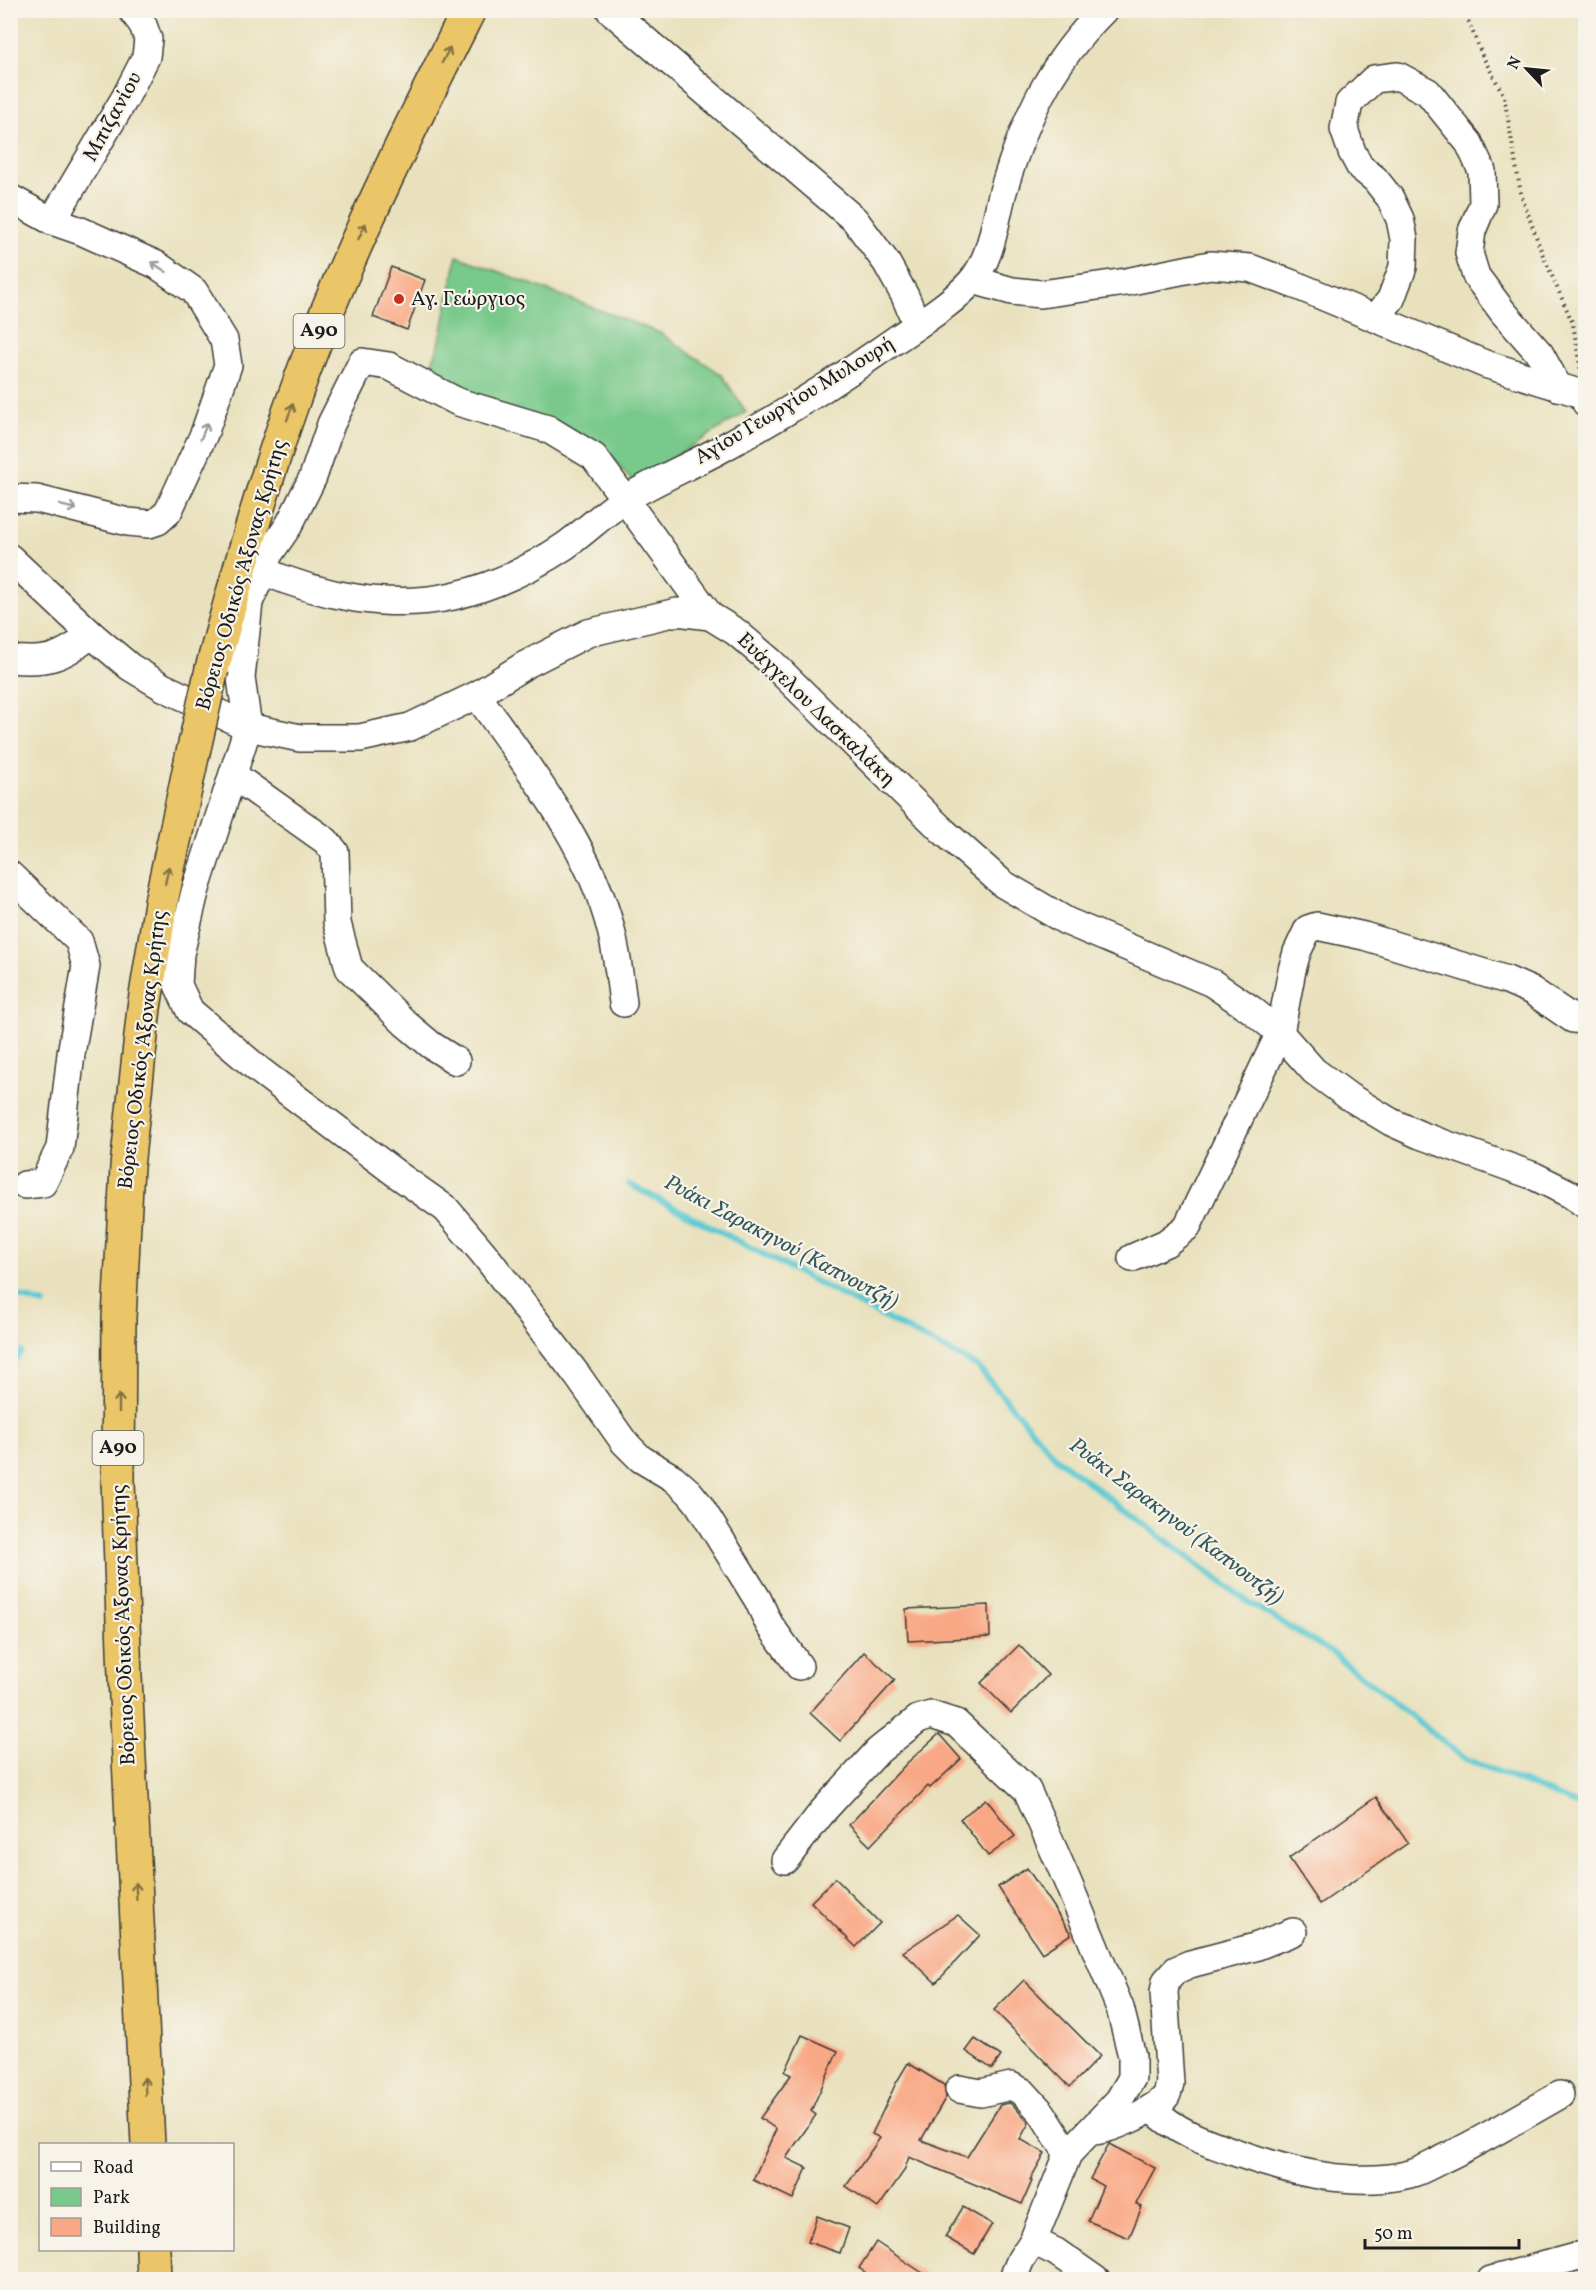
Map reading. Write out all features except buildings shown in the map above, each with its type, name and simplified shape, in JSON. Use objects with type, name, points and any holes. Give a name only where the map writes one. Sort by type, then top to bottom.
[{"type":"highway","name":"Βόρειος Οδικός Άξονας Κρήτης","points":[[148,2143],[124,1677],[118,1480],[119,1318],[127,1167],[144,1008],[162,897],[212,669],[272,460],[324,319],[396,154],[469,10]]},
{"type":"highway","points":[[153,2251],[154,2280]]},
{"type":"street","name":"Μπιζανίου","points":[[52,221],[146,57],[147,39],[143,25],[132,10]]},
{"type":"street","points":[[610,10],[855,220],[886,262],[905,296],[917,325]]},
{"type":"street","name":"Αγίου Γεωργίου Μυλουρή","points":[[263,571],[291,583],[361,600],[422,601],[454,596],[483,587],[529,567],[564,547],[625,499],[723,447],[821,390],[917,325],[973,280],[990,248],[999,207],[1028,119],[1054,70],[1104,10]]},
{"type":"street","points":[[1376,318],[1391,300],[1403,267],[1404,239],[1400,219],[1390,198],[1375,179],[1360,167],[1344,129],[1349,102],[1374,80],[1398,76],[1428,92],[1469,142],[1482,171],[1483,204],[1472,231],[1469,253],[1476,276],[1503,312],[1540,354],[1558,387]]},
{"type":"street","points":[[10,198],[52,221],[81,231],[157,265],[194,291],[224,340],[228,365],[195,453],[168,512],[158,521],[149,525],[128,522],[37,500],[10,498]]},
{"type":"street","points":[[973,280],[1012,291],[1041,294],[1126,282],[1210,265],[1250,268],[1485,364],[1585,395],[1586,403]]},
{"type":"street","points":[[710,616],[594,457],[548,429],[458,402],[389,366],[362,362],[331,424],[313,477],[289,525],[269,554],[249,602],[241,678],[248,727],[195,892],[180,954],[178,985],[190,1011],[259,1070],[446,1209],[578,1375],[624,1442],[642,1459],[681,1485],[698,1503],[758,1600],[769,1624],[799,1666]]},
{"type":"street","name":"Ευάγγελου Δασκαλάκη","points":[[10,558],[92,635],[122,661],[148,678],[248,727],[300,738],[360,738],[410,727],[477,695],[525,665],[588,633],[677,612],[710,616],[736,632],[770,661],[942,830],[1003,884],[1066,921],[1212,983],[1252,1010],[1280,1033],[1314,1071],[1348,1096],[1391,1122],[1420,1135],[1534,1176],[1570,1194],[1586,1205]]},
{"type":"street","points":[[10,659],[35,662],[51,658],[73,648],[92,635]]},
{"type":"street","points":[[477,695],[563,820],[586,864],[611,928],[622,1002]]},
{"type":"street","points":[[233,775],[326,841],[335,852],[338,923],[349,968],[406,1024],[431,1045],[456,1061]]},
{"type":"street","points":[[10,874],[80,941],[86,966],[71,1054],[60,1148],[43,1183],[25,1185]]},
{"type":"street","points":[[1131,1258],[1166,1243],[1187,1227],[1280,1033],[1297,952],[1308,929],[1317,926],[1364,936],[1507,980],[1532,991],[1573,1019],[1586,1020]]},
{"type":"street","points":[[785,1860],[823,1811],[878,1751],[918,1719],[931,1715],[956,1724],[1027,1790],[1120,2008],[1132,2056],[1132,2078],[1119,2100],[1068,2154],[1033,2241],[1021,2259],[1012,2280]]},
{"type":"street","points":[[1089,2131],[1099,2132],[1152,2108],[1167,2096],[1170,2083],[1164,2002],[1166,1981],[1176,1970],[1190,1964],[1255,1947],[1293,1932]]},
{"type":"street","points":[[959,2090],[981,2093],[1011,2086],[1023,2092],[1042,2113],[1068,2154]]},
{"type":"street","points":[[1152,2108],[1173,2127],[1207,2143],[1266,2163],[1337,2178],[1381,2179],[1412,2174],[1463,2150],[1560,2095]]},
{"type":"street","points":[[1033,2241],[1056,2252],[1096,2280]]},
{"type":"street","points":[[1491,2280],[1586,2254]]},
{"type":"path","points":[[1464,10],[1482,55],[1504,96],[1521,194],[1542,254],[1573,324],[1585,395]]},
{"type":"green space","points":[[457,256],[660,333],[722,375],[746,412],[632,481],[605,450],[426,377],[439,345]]},
{"type":"waterway","name":"Ρυάκι Σαρακηνού (Καπνουτζή)","points":[[629,1184],[977,1366],[1056,1458],[1248,1602],[1331,1652],[1464,1758],[1586,1808]]},
{"type":"waterway","points":[[10,1294],[44,1304]]},
{"type":"waterway","points":[[10,1366],[21,1352]]},
{"type":"place","name":"Αγ. Γεώργιος","points":[[399,299]]}]
